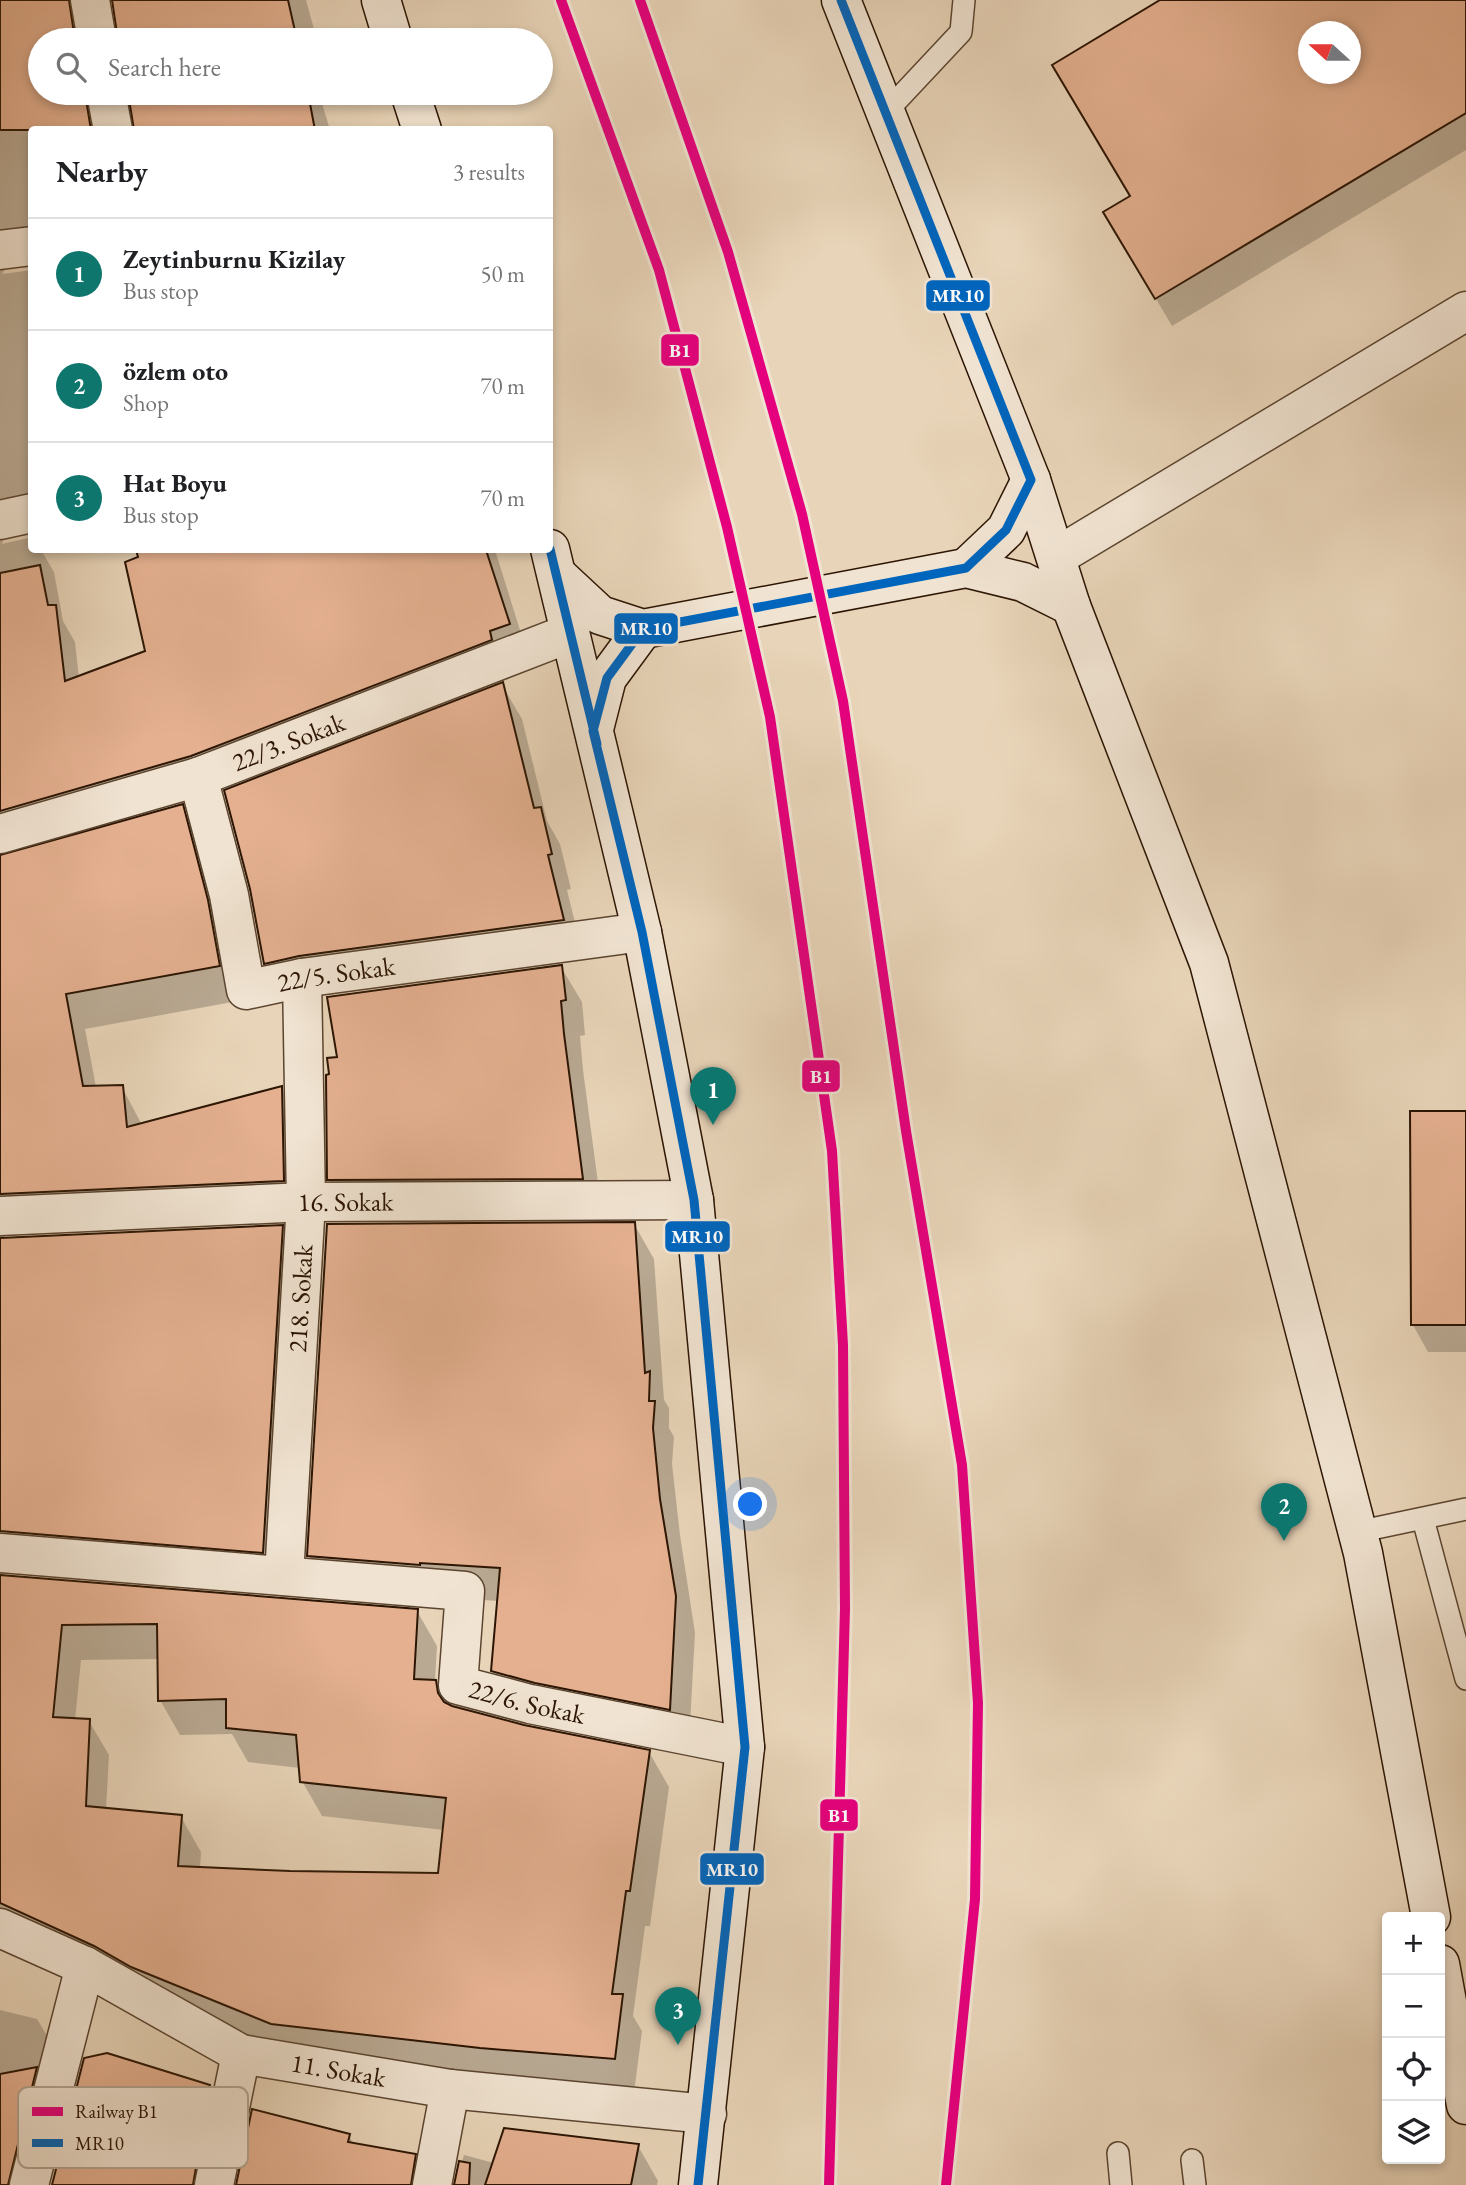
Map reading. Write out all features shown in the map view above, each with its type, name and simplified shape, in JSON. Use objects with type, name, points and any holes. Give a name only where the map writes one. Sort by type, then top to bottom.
[{"type":"street","points":[[89,0],[95,28]]},
{"type":"street","points":[[380,0],[389,28]]},
{"type":"street","points":[[841,0],[1031,480],[1071,606],[1209,963],[1357,1532],[1430,1912]]},
{"type":"street","points":[[108,105],[112,126]]},
{"type":"street","points":[[414,105],[421,126]]},
{"type":"street","points":[[0,250],[28,246]]},
{"type":"street","points":[[1056,557],[1466,311]]},
{"type":"street","points":[[966,568],[1006,530],[1031,480]]},
{"type":"street","points":[[0,520],[28,514]]},
{"type":"street","points":[[553,562],[600,615],[643,629],[966,568],[1023,582],[1071,606]]},
{"type":"street","points":[[553,562],[642,932],[694,1199],[745,1747],[698,2185]]},
{"type":"street","points":[[593,731],[607,678],[643,629]]},
{"type":"street","name":"22/3. Sokak","points":[[0,834],[198,777],[570,633]]},
{"type":"street","name":"22/5. Sokak","points":[[198,777],[229,895],[246,990],[302,978],[642,932]]},
{"type":"street","name":"218. Sokak","points":[[284,1576],[306,1202],[302,978]]},
{"type":"street","name":"16. Sokak","points":[[0,1216],[306,1202],[694,1199]]},
{"type":"street","points":[[0,1553],[284,1576]]},
{"type":"street","name":"22/6. Sokak","points":[[284,1576],[465,1591],[458,1685],[530,1704],[745,1747]]},
{"type":"street","name":"11. Sokak","points":[[0,1928],[85,1966],[242,2054],[450,2090],[707,2114]]},
{"type":"street","points":[[54,2087],[85,1966]]},
{"type":"street","points":[[1442,1975],[1466,2105]]},
{"type":"street","points":[[235,2087],[242,2054]]},
{"type":"street","points":[[432,2185],[450,2090]]},
{"type":"street","points":[[29,2185],[33,2168]]},
{"type":"lane","points":[[886,112],[961,32],[964,0]]},
{"type":"lane","points":[[1357,1532],[1466,1509]]},
{"type":"lane","points":[[1423,1518],[1466,1679]]},
{"type":"lane","points":[[1118,2153],[1121,2185]]},
{"type":"lane","points":[[1192,2160],[1195,2185]]},
{"type":"building","points":[[0,0],[69,0],[73,28],[28,28],[28,105],[87,105],[90,126],[28,126],[28,130],[0,130]]},
{"type":"building","points":[[112,0],[288,0],[294,28],[116,28]]},
{"type":"building","points":[[1160,0],[1466,0],[1466,113],[1155,299],[1103,212],[1130,196],[1052,65]]},
{"type":"building","points":[[130,105],[310,105],[314,126],[133,126]]},
{"type":"building","points":[[137,553],[487,553],[510,624],[490,631],[492,640],[191,756],[0,811],[0,573],[40,565],[48,605],[56,605],[65,681],[145,651],[125,562],[138,557]]},
{"type":"building","points":[[503,682],[534,808],[541,807],[552,854],[548,855],[564,920],[299,956],[264,964],[250,889],[224,790]]},
{"type":"building","points":[[183,804],[208,900],[220,966],[66,994],[83,1086],[123,1085],[127,1127],[282,1086],[284,1181],[0,1194],[0,855]]},
{"type":"building","points":[[562,965],[566,1000],[561,1001],[564,1034],[583,1179],[327,1180],[327,1058],[337,1057],[327,997]]},
{"type":"building","points":[[1410,1111],[1466,1111],[1466,1325],[1411,1325]]},
{"type":"building","points":[[635,1222],[645,1373],[650,1371],[649,1401],[655,1401],[653,1428],[660,1499],[676,1596],[670,1710],[535,1683],[491,1671],[500,1568],[307,1556],[327,1224]]},
{"type":"building","points":[[283,1225],[263,1553],[0,1531],[0,1238]]},
{"type":"building","points":[[0,1575],[418,1609],[414,1679],[436,1680],[438,1693],[444,1702],[524,1725],[650,1750],[612,1994],[623,1994],[615,2059],[480,2048],[271,2024],[131,1967],[94,1946],[0,1903]],"holes":[[[157,1624],[158,1701],[226,1699],[226,1728],[296,1735],[300,1782],[446,1798],[438,1873],[178,1866],[182,1815],[86,1806],[90,1719],[53,1717],[62,1625]]]},
{"type":"building","points":[[107,2053],[210,2087],[77,2087],[84,2058]]},
{"type":"building","points":[[37,2067],[32,2087],[18,2087],[18,2144],[8,2185],[0,2185],[0,2074]]},
{"type":"building","points":[[252,2109],[350,2134],[348,2142],[416,2154],[411,2185],[236,2185],[240,2168],[248,2168],[248,2128]]},
{"type":"building","points":[[504,2128],[639,2144],[631,2185],[485,2185]]},
{"type":"building","points":[[459,2161],[470,2163],[469,2185],[454,2185]]},
{"type":"building","points":[[56,2168],[196,2168],[193,2185],[52,2185]]},
{"type":"rail line","name":"B1","points":[[561,0],[659,270],[727,527],[770,717],[832,1151],[843,1345],[845,1609],[829,2185]]},
{"type":"rail line","name":"B1","points":[[640,0],[728,252],[802,514],[843,701],[906,1131],[962,1465],[978,1703],[975,1899],[946,2185]]},
{"type":"transit line","name":"MR10","points":[[698,2185],[745,1747],[694,1200],[642,932],[593,731],[607,678],[643,629],[966,568],[1006,530],[1031,480],[841,0]]},
{"type":"transit line","name":"MR10","points":[[551,553],[597,744]]},
{"type":"place","name":"Zeytinburnu Kizilay","points":[[713,1125]]},
{"type":"place","name":"özlem oto","points":[[1284,1541]]},
{"type":"place","name":"Hat Boyu","points":[[678,2045]]}]
